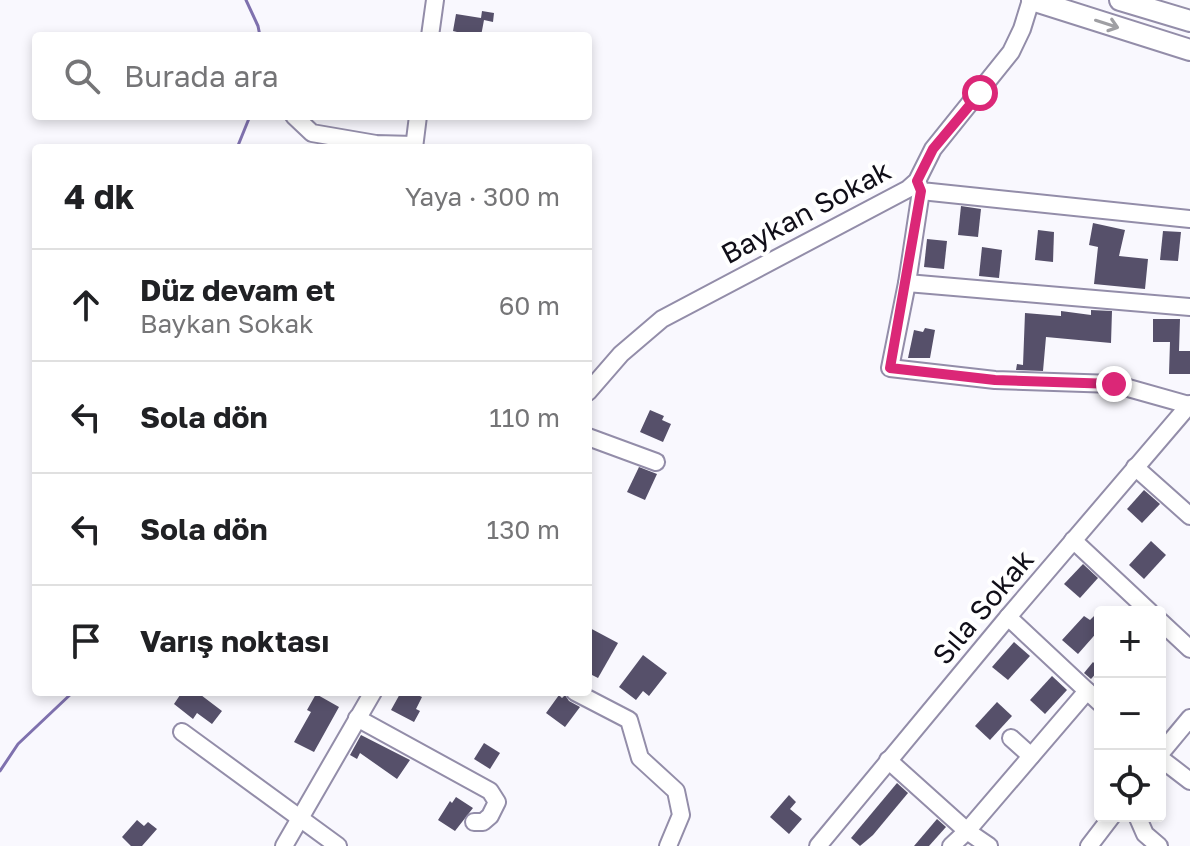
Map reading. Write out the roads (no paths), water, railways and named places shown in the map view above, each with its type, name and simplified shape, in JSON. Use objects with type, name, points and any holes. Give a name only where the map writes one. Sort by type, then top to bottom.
[{"type":"main road","points":[[1032,0],[1190,50]]},
{"type":"main road","points":[[1120,0],[1190,21]]},
{"type":"street","points":[[431,32],[435,0]]},
{"type":"street","name":"Baykan Sokak","points":[[592,387],[621,354],[662,319],[919,186],[933,149],[1011,52],[1032,0]]},
{"type":"street","points":[[298,120],[312,133],[376,144]]},
{"type":"street","points":[[414,144],[417,120]]},
{"type":"street","points":[[1190,219],[919,186],[907,283],[890,368],[995,380],[1114,384],[1190,404]]},
{"type":"street","points":[[907,283],[1190,307]]},
{"type":"street","name":"Sıla Sokak","points":[[818,846],[1190,404]]},
{"type":"street","points":[[592,438],[656,462]]},
{"type":"street","points":[[1135,467],[1190,516]]},
{"type":"street","points":[[1073,540],[1144,606]]},
{"type":"street","points":[[1008,617],[1094,697]]},
{"type":"street","points":[[1166,627],[1190,649]]},
{"type":"street","points":[[951,846],[1087,691]]},
{"type":"street","points":[[284,846],[371,696]]},
{"type":"street","points":[[583,696],[629,720],[640,758],[676,791],[681,815],[668,846]]},
{"type":"street","points":[[357,718],[490,791],[497,802],[490,816],[483,822],[474,822]]},
{"type":"street","points":[[1165,750],[1190,718]]},
{"type":"street","points":[[182,732],[338,846]]},
{"type":"street","points":[[1011,738],[1031,756]]},
{"type":"street","points":[[888,760],[967,831],[989,846]]},
{"type":"street","points":[[1166,761],[1190,781]]},
{"type":"street","points":[[1089,846],[1107,822]]},
{"type":"street","points":[[1140,822],[1145,834],[1159,846]]},
{"type":"waterway","points":[[246,0],[259,32]]},
{"type":"waterway","points":[[239,144],[248,120]]},
{"type":"waterway","points":[[0,771],[18,744],[69,696]]}]
